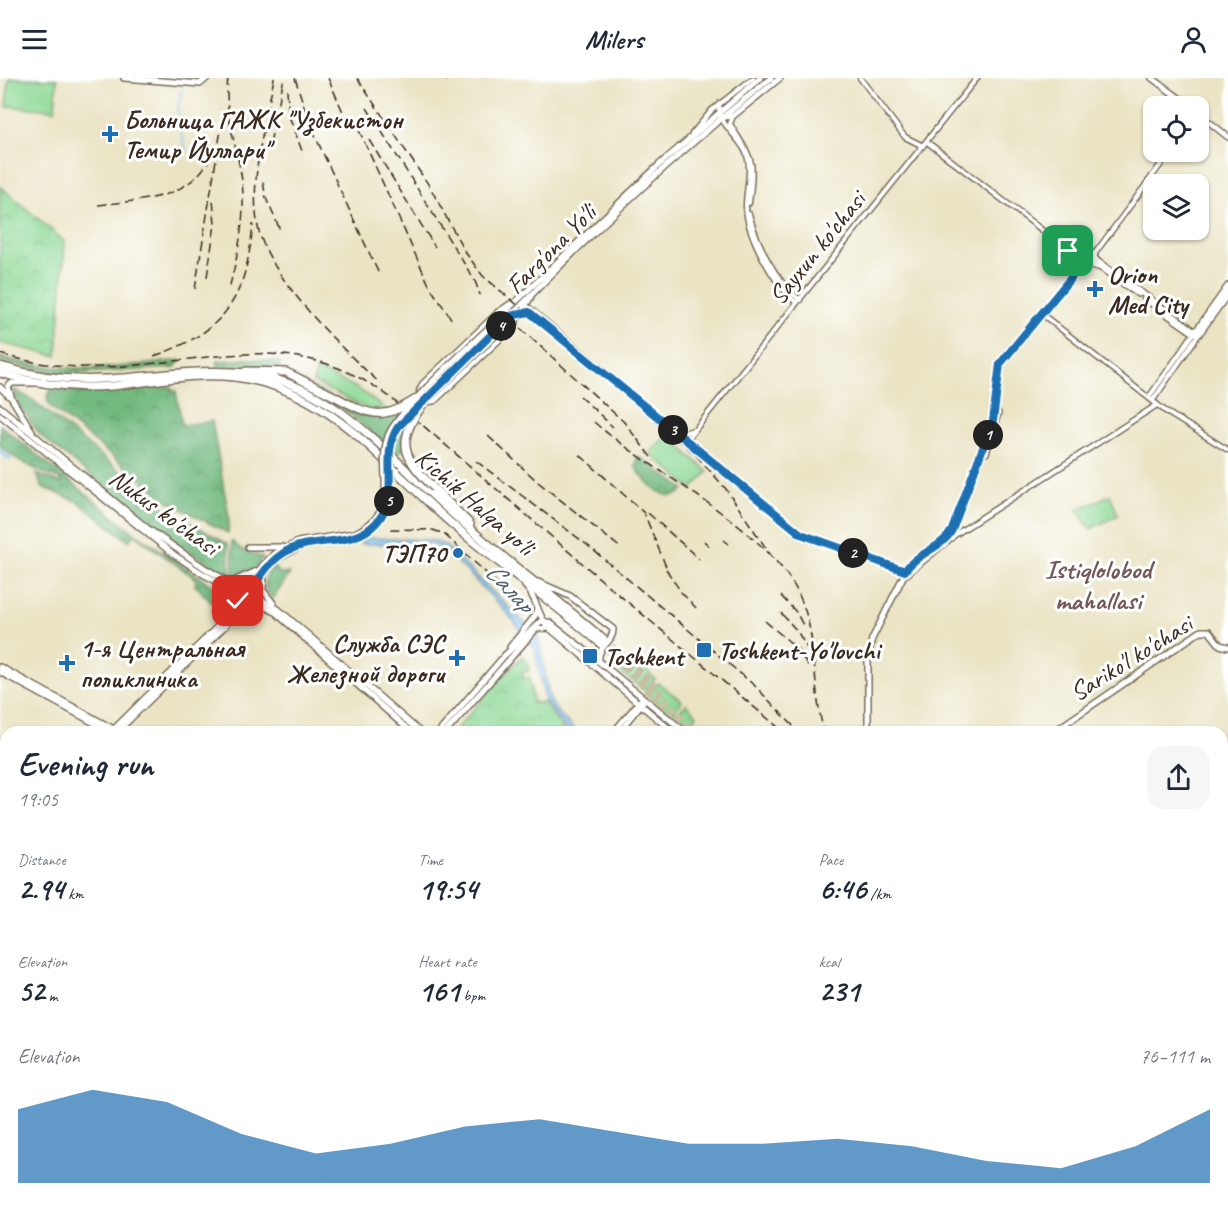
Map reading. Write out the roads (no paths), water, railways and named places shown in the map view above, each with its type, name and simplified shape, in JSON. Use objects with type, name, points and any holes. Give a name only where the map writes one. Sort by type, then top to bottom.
[{"type":"highway","name":"Kichik Halqa yo'li","points":[[0,366],[42,376],[76,380],[187,371],[234,372],[289,384],[332,405],[357,423],[457,520]]},
{"type":"highway","points":[[234,372],[257,369],[285,372],[362,410],[383,415],[396,412],[423,398]]},
{"type":"highway","name":"Kichik Halqa yo'li","points":[[1,374],[43,383],[97,387],[190,377],[225,376],[256,381],[287,391],[320,406],[346,425],[488,548],[602,642],[531,578],[488,548]]},
{"type":"highway","points":[[423,398],[409,424],[405,444],[413,467],[434,488],[457,520],[488,548]]},
{"type":"highway","points":[[457,520],[464,540]]},
{"type":"main road","points":[[124,78],[197,84],[202,84],[207,78]]},
{"type":"main road","points":[[197,84],[202,78]]},
{"type":"main road","name":"Farg'ona Yo'li","points":[[423,398],[640,189],[760,78]]},
{"type":"main road","name":"Farg'ona Yo'li","points":[[263,568],[296,547],[356,534],[372,527],[386,510],[391,490],[389,455],[392,439],[400,425],[423,398],[500,314],[684,143],[771,78]]},
{"type":"main road","points":[[720,115],[733,116],[780,78]]},
{"type":"main road","points":[[1152,78],[1176,96]]},
{"type":"main road","points":[[1209,121],[1228,135]]},
{"type":"main road","points":[[1095,253],[1094,257],[1097,261],[1197,332]]},
{"type":"main road","points":[[870,726],[868,654],[906,572],[913,562],[950,534],[993,421],[1000,364],[1079,268],[1087,261],[1097,261]]},
{"type":"main road","points":[[906,572],[944,547],[953,536],[996,428],[1005,364],[1087,261]]},
{"type":"main road","points":[[1087,261],[1197,332]]},
{"type":"main road","points":[[1197,332],[1228,286]]},
{"type":"main road","points":[[1197,332],[1228,294]]},
{"type":"main road","points":[[510,316],[516,318],[516,323]]},
{"type":"main road","points":[[12,399],[8,389],[10,384],[43,383]]},
{"type":"main road","points":[[0,387],[12,399],[39,439]]},
{"type":"main road","name":"Nukus ko'chasi","points":[[0,407],[143,532],[203,574],[278,609],[413,726]]},
{"type":"main road","name":"Nukus ko'chasi","points":[[0,417],[68,467]]},
{"type":"main road","name":"Farg'ona Yo'li","points":[[120,726],[235,610],[272,556],[287,546],[304,540],[356,534]]},
{"type":"main road","points":[[248,547],[272,549],[287,546]]},
{"type":"main road","points":[[488,548],[528,588],[542,620],[550,629],[666,726]]},
{"type":"main road","points":[[262,604],[248,604],[235,610],[236,595],[229,585],[263,568],[263,589],[278,609]]},
{"type":"main road","points":[[531,578],[573,598],[613,629],[613,635],[598,653],[599,662]]},
{"type":"main road","name":"Nukus ko'chasi","points":[[247,593],[275,612],[404,726]]},
{"type":"main road","points":[[451,726],[532,627],[537,605]]},
{"type":"main road","points":[[542,620],[550,623],[678,726]]},
{"type":"main road","points":[[445,726],[491,676],[504,656],[542,620]]},
{"type":"main road","points":[[532,627],[550,629]]},
{"type":"main road","name":"Sariko'l ko'chasi","points":[[1062,726],[1201,631],[1211,632],[1220,645],[1228,647]]},
{"type":"main road","points":[[0,666],[106,726]]},
{"type":"main road","points":[[0,672],[62,702]]},
{"type":"street","name":"Farg'ona Yo'li","points":[[739,89],[747,78]]},
{"type":"street","name":"Farg'ona Yo'li","points":[[684,143],[720,103],[753,78]]},
{"type":"street","points":[[860,78],[905,137],[923,146]]},
{"type":"street","name":"Sayxun ko'chasi","points":[[686,441],[978,78]]},
{"type":"street","points":[[720,103],[720,115],[740,141],[747,156],[749,176],[746,208],[750,226],[768,266],[784,291],[798,302]]},
{"type":"street","points":[[733,116],[730,124],[746,147],[751,159],[749,208],[752,223],[777,274],[798,302]]},
{"type":"street","points":[[927,142],[1079,260],[1087,261],[1163,162]]},
{"type":"street","points":[[1079,260],[1079,268]]},
{"type":"street","points":[[500,314],[422,384],[419,391],[425,400],[435,402],[516,323],[524,314],[526,306],[537,289]]},
{"type":"street","points":[[526,306],[671,429],[801,534],[906,572]]},
{"type":"street","points":[[510,316],[533,313]]},
{"type":"street","points":[[1043,315],[1157,405],[1228,450]]},
{"type":"street","points":[[1151,398],[1197,332]]},
{"type":"street","points":[[953,536],[1157,405]]},
{"type":"street","points":[[671,429],[684,433],[697,428]]},
{"type":"street","points":[[619,726],[644,698]]},
{"type":"street","points":[[623,726],[639,704]]},
{"type":"water","name":"Салар","points":[[366,538],[431,540],[445,545],[538,636],[550,699],[556,710],[571,726],[564,726],[545,701],[535,649],[509,615],[449,553],[432,544],[360,544]]},
{"type":"waterway","points":[[183,89],[178,112],[186,151]]},
{"type":"waterway","name":"Салар","points":[[0,451],[10,459]]},
{"type":"tunnel","points":[[604,640],[648,679],[688,726]]},
{"type":"tunnel","points":[[601,644],[644,685],[679,726]]},
{"type":"railway","points":[[228,78],[229,115],[243,188],[239,246],[229,289]]},
{"type":"railway","points":[[274,78],[259,152],[255,190],[258,227],[264,246],[276,267],[308,311],[380,383]]},
{"type":"railway","points":[[270,143],[284,78]]},
{"type":"railway","points":[[295,78],[310,125],[379,274]]},
{"type":"railway","points":[[328,78],[351,130]]},
{"type":"railway","points":[[357,78],[430,187],[465,252],[483,276],[697,456],[726,489],[772,557]]},
{"type":"railway","points":[[287,90],[289,116],[302,151]]},
{"type":"railway","points":[[367,108],[475,281],[480,295]]},
{"type":"railway","points":[[195,289],[224,111]]},
{"type":"railway","points":[[353,117],[430,287],[452,320]]},
{"type":"railway","points":[[369,140],[435,247]]},
{"type":"railway","points":[[98,205],[150,198],[180,188],[193,180],[214,151]]},
{"type":"railway","points":[[263,182],[266,198],[281,232]]},
{"type":"railway","points":[[207,277],[215,224],[213,199]]},
{"type":"railway","points":[[154,356],[199,335],[216,322],[228,308],[245,272],[253,224]]},
{"type":"railway","points":[[520,328],[624,422],[654,461]]},
{"type":"railway","points":[[0,354],[38,363],[91,367],[215,356],[284,355],[319,362],[354,375],[390,397],[612,589],[777,726]]},
{"type":"railway","points":[[580,396],[613,427]]},
{"type":"railway","points":[[594,422],[739,526],[766,550],[787,575],[802,602],[807,617],[822,726]]},
{"type":"railway","points":[[488,436],[538,482],[622,549]]},
{"type":"railway","points":[[580,455],[644,513],[669,574]]},
{"type":"railway","points":[[476,461],[586,544],[754,685],[793,726]]},
{"type":"railway","points":[[648,513],[699,559]]},
{"type":"railway","points":[[391,529],[433,530],[444,534],[510,595]]},
{"type":"railway","points":[[724,540],[729,544]]},
{"type":"railway","points":[[704,541],[709,546]]},
{"type":"railway","points":[[666,569],[681,592],[697,609]]},
{"type":"railway","points":[[781,596],[796,612],[804,627]]},
{"type":"railway","points":[[781,613],[797,631],[809,651]]},
{"type":"railway","points":[[765,621],[798,649],[810,670]]},
{"type":"place","name":"Больница ГАЖК \"Узбекистон Темир Йуллари\"","points":[[110,134]]},
{"type":"place","name":"Orion Med City","points":[[1095,289]]},
{"type":"place","name":"ТЭП70","points":[[458,553]]},
{"type":"place","name":"Toshkent-Yo'lovchi","points":[[704,650]]},
{"type":"place","name":"Toshkent","points":[[590,656]]},
{"type":"place","name":"Служба СЭС Железной дороги","points":[[457,658]]},
{"type":"place","name":"1-я Центральная поликлиника","points":[[67,663]]},
{"type":"district","name":"Istiqlolobod mahallasi","points":[[1098,584]]}]
